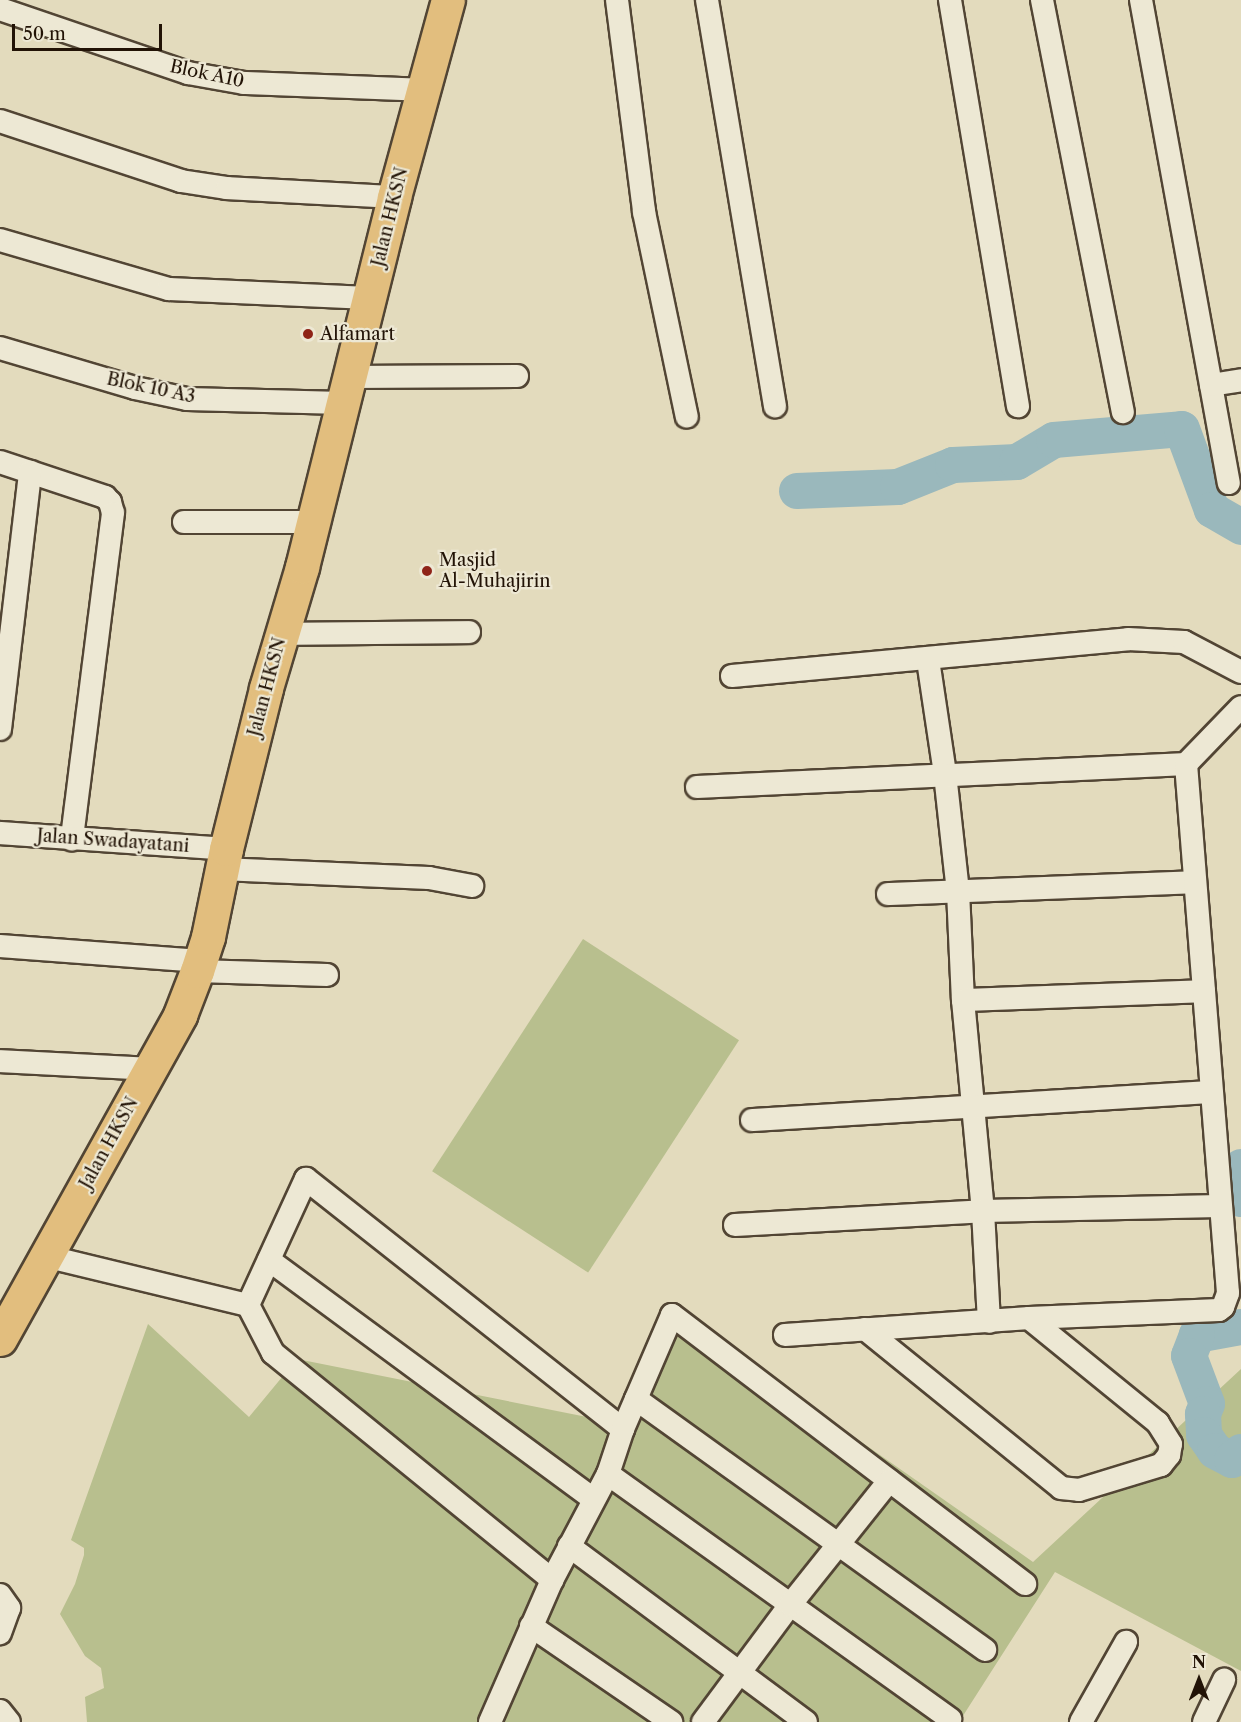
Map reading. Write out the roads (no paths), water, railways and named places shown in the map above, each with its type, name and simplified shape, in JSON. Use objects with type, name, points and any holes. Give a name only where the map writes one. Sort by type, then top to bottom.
[{"type":"main road","name":"Jalan HKSN","points":[[0,1339],[180,1015],[199,966],[281,634],[313,522],[394,197],[448,0]]},
{"type":"street","points":[[617,0],[644,213],[687,417]]},
{"type":"street","points":[[707,0],[775,406]]},
{"type":"street","points":[[950,0],[1018,406]]},
{"type":"street","points":[[1041,0],[1123,412]]},
{"type":"street","points":[[1142,0],[1229,483]]},
{"type":"street","name":"Blok A10","points":[[0,9],[188,73],[244,83],[423,90]]},
{"type":"street","points":[[0,121],[182,182],[227,188],[394,197]]},
{"type":"street","points":[[0,240],[169,290],[369,298]]},
{"type":"street","name":"Blok 10 A3","points":[[0,348],[135,388],[187,399],[346,390],[517,376]]},
{"type":"street","points":[[1211,385],[1241,380]]},
{"type":"street","points":[[0,462],[105,497],[110,502],[113,513],[72,839]]},
{"type":"street","points":[[0,729],[30,472]]},
{"type":"street","points":[[184,522],[313,522]]},
{"type":"street","points":[[281,634],[469,632]]},
{"type":"street","points":[[732,676],[928,660],[1128,639],[1184,642],[1241,672]]},
{"type":"street","points":[[928,660],[945,774],[958,891],[963,1000],[983,1211],[989,1322]]},
{"type":"street","points":[[697,787],[1186,764],[1241,708]]},
{"type":"street","points":[[784,1335],[1029,1318],[1219,1310],[1227,1300],[1186,764]]},
{"type":"street","name":"Jalan Swadayatani","points":[[0,833],[72,839],[224,859],[429,878],[472,886]]},
{"type":"street","points":[[888,894],[1195,882]]},
{"type":"street","points":[[0,946],[199,966],[327,975]]},
{"type":"street","points":[[963,1000],[1204,991]]},
{"type":"street","points":[[0,1062],[151,1069]]},
{"type":"street","points":[[752,1120],[1211,1092]]},
{"type":"street","points":[[248,1305],[306,1179],[623,1429]]},
{"type":"street","points":[[735,1225],[983,1211],[1220,1206]]},
{"type":"street","points":[[45,1256],[248,1305],[273,1353],[552,1580]]},
{"type":"street","points":[[269,1260],[592,1498]]},
{"type":"street","points":[[490,1722],[552,1580],[592,1498],[608,1474],[623,1429],[672,1315],[1025,1584]]},
{"type":"street","points":[[865,1329],[1061,1488],[1079,1490],[1161,1465],[1169,1455],[1171,1444],[1158,1423],[1029,1318]]},
{"type":"street","points":[[636,1399],[985,1650]]},
{"type":"street","points":[[608,1474],[950,1719]]},
{"type":"street","points":[[703,1722],[790,1605],[889,1480]]},
{"type":"street","points":[[569,1546],[806,1722]]},
{"type":"street","points":[[0,1595],[9,1608],[0,1633]]},
{"type":"street","points":[[531,1626],[671,1722]]},
{"type":"street","points":[[1081,1722],[1126,1642]]},
{"type":"street","points":[[1204,1722],[1224,1680]]},
{"type":"street","points":[[0,1711],[9,1722]]},
{"type":"waterway","points":[[797,491],[898,487],[953,465],[1017,462],[1054,440],[1182,429],[1212,510],[1241,527]]},
{"type":"waterway","points":[[1241,1167],[1234,1172],[1241,1199]]},
{"type":"waterway","points":[[1241,1327],[1197,1335],[1189,1356],[1207,1404],[1203,1414],[1204,1435],[1215,1451],[1232,1460],[1241,1452]]},
{"type":"place","name":"Alfamart","points":[[308,334]]},
{"type":"place","name":"Masjid Al-Muhajirin","points":[[427,571]]}]
